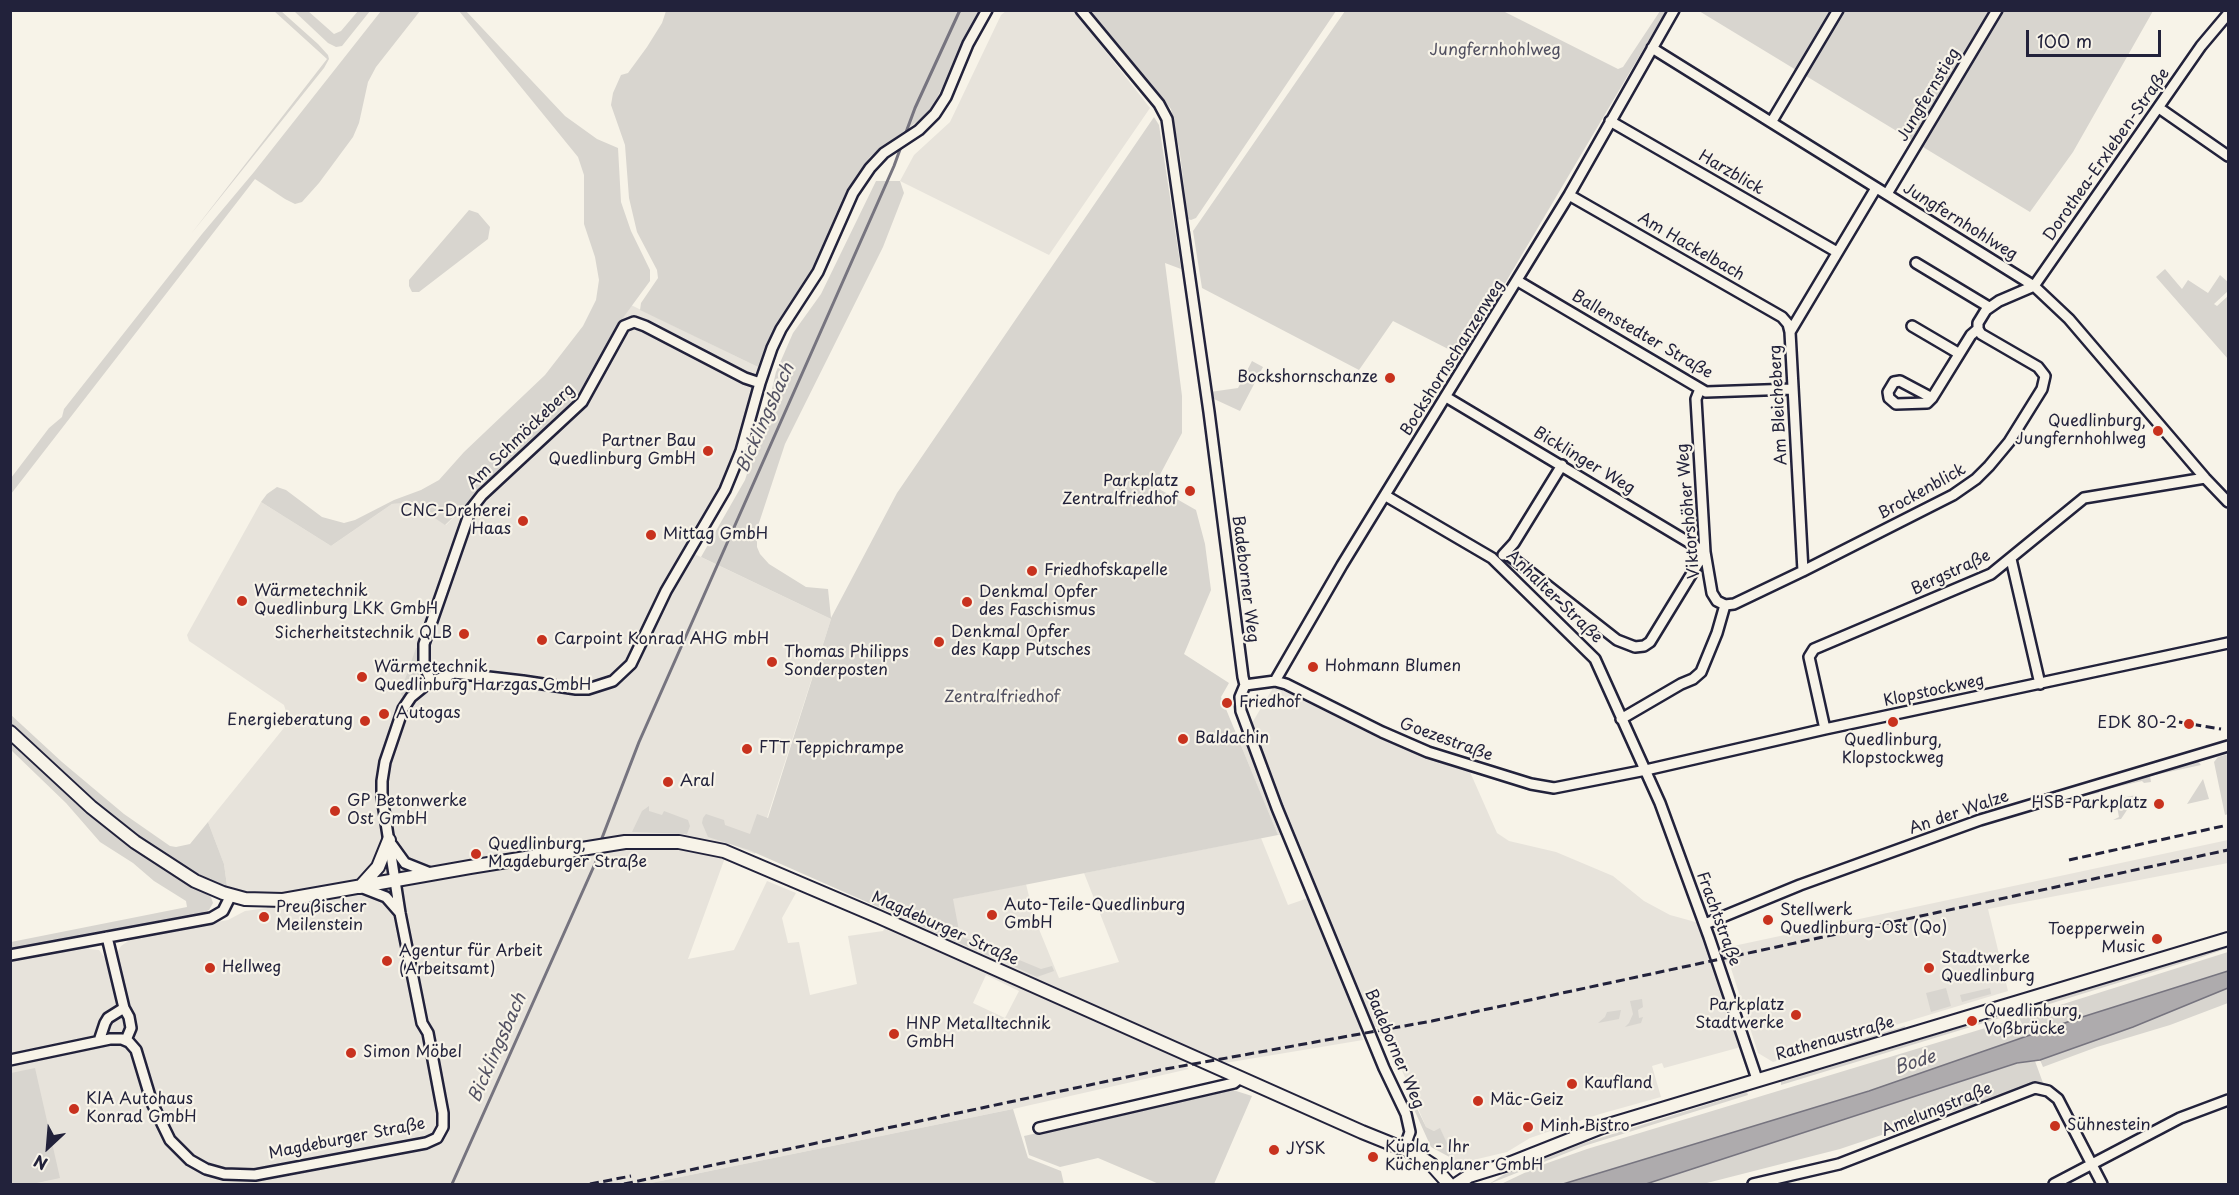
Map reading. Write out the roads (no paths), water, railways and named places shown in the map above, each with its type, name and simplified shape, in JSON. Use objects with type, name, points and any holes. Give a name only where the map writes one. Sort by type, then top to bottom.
[{"type":"main road","name":"Magdeburger Straße","points":[[10,732],[91,807],[135,842],[186,876],[231,896],[258,901],[277,901],[625,842],[660,841],[709,847],[762,866],[1404,1149],[1430,1163],[1449,1185]]},
{"type":"main road","points":[[360,887],[378,867],[389,840]]},
{"type":"main road","name":"Rathenaustraße","points":[[1457,1185],[1469,1176],[1511,1163],[1585,1133],[1757,1079],[2229,939]]},
{"type":"street","points":[[395,881],[382,797],[382,781],[385,762],[406,704],[416,692],[431,681],[445,675],[463,673],[576,689],[597,688],[620,677],[632,664],[666,591],[725,490],[744,442],[760,383],[775,340],[814,280],[853,193],[870,168],[884,153],[925,125],[939,108],[968,44],[987,10]]},
{"type":"street","name":"Badeborner Weg","points":[[1082,10],[1160,104],[1167,119],[1245,685],[1240,697],[1241,711],[1270,791],[1384,1068],[1406,1114],[1410,1132],[1404,1149]]},
{"type":"street","name":"Bockshornschanzenweg","points":[[1275,681],[1288,655],[1518,281],[1674,10]]},
{"type":"street","points":[[1772,121],[1838,10]]},
{"type":"street","name":"Jungfernstieg","points":[[1887,194],[1997,10]]},
{"type":"street","name":"Dorothea-Erxleben-Straße","points":[[2034,286],[2201,46],[2229,14]]},
{"type":"street","name":"Jungfernhohlweg","points":[[1652,48],[2034,286],[2069,319],[2205,478]]},
{"type":"street","points":[[2159,108],[2229,156]]},
{"type":"street","name":"Harzblick","points":[[1611,121],[1837,252]]},
{"type":"street","name":"Am Bleicheberg","points":[[1803,572],[1790,332],[1876,188]]},
{"type":"street","name":"Am Hackelbach","points":[[1569,195],[1782,317],[1788,324],[1790,332]]},
{"type":"street","points":[[1916,263],[1989,307]]},
{"type":"street","name":"Ballenstedter Straße","points":[[1518,281],[1708,392],[1793,389]]},
{"type":"street","points":[[1932,398],[1958,353],[1978,329],[1978,323],[1989,307],[2034,286]]},
{"type":"street","name":"Am Schmöckeberg","points":[[431,681],[424,665],[424,644],[471,510],[482,495],[578,406],[624,326],[630,322],[645,326],[745,378],[760,383]]},
{"type":"street","points":[[1912,326],[1958,353]]},
{"type":"street","name":"Brockenblick","points":[[1725,605],[1734,604],[1803,572],[1962,490],[1983,473],[2005,447],[2042,389],[2045,376],[2038,367],[1981,334],[1978,329]]},
{"type":"street","name":"Viktorshöher Weg","points":[[1700,388],[1696,399],[1705,552],[1712,593],[1719,603],[1725,605]]},
{"type":"street","name":"Bicklinger Weg","points":[[1446,397],[1705,552]]},
{"type":"street","points":[[1492,558],[1506,553],[1562,465]]},
{"type":"street","points":[[2205,478],[2229,502]]},
{"type":"street","name":"Bergstraße","points":[[1824,729],[1809,657],[1812,650],[1991,574],[2084,498],[2205,478]]},
{"type":"street","name":"Anhalter Straße","points":[[1386,496],[1492,558],[1592,654],[1646,770]]},
{"type":"street","points":[[1506,553],[1617,640],[1626,645],[1638,647],[1647,645],[1653,639],[1705,552]]},
{"type":"street","points":[[2011,558],[2040,684]]},
{"type":"street","points":[[1621,719],[1693,679],[1701,672],[1717,633],[1725,605]]},
{"type":"street","name":"Klopstockweg","points":[[1646,770],[1824,729],[2229,643]]},
{"type":"street","name":"Goezestraße","points":[[1245,685],[1275,681],[1290,685],[1382,732],[1428,752],[1531,784],[1554,788],[1566,787],[1646,770]]},
{"type":"street","name":"An der Walze","points":[[1705,924],[1800,885],[1980,820],[2229,746]]},
{"type":"street","name":"Frachtstraße","points":[[1646,770],[1705,924],[1757,1079]]},
{"type":"street","points":[[389,840],[405,862],[433,873]]},
{"type":"street","name":"Magdeburger Straße","points":[[126,1040],[136,1050],[152,1104],[170,1140],[190,1160],[216,1172],[255,1175],[434,1140],[441,1132],[444,1119],[428,1033],[422,1023],[395,881]]},
{"type":"street","points":[[360,887],[386,897],[400,912]]},
{"type":"street","points":[[10,955],[215,917],[225,909],[231,896]]},
{"type":"street","points":[[10,1060],[110,1039],[126,1040],[131,1028],[129,1017],[124,1008],[107,937]]},
{"type":"street","points":[[99,1041],[101,1029],[108,1018],[124,1008]]},
{"type":"street","points":[[1039,1128],[1228,1085],[1240,1078]]},
{"type":"street","name":"Amelungstraße","points":[[1753,1185],[1795,1180],[2036,1088],[2049,1090],[2058,1099],[2102,1185]]},
{"type":"street","points":[[2054,1185],[2180,1119],[2229,1100]]},
{"type":"waterway","name":"Bicklingsbach","points":[[905,135],[960,10]]},
{"type":"waterway","name":"Bicklingsbach","points":[[602,838],[639,742],[902,144]]},
{"type":"waterway","name":"Bicklingsbach","points":[[452,1184],[598,857]]},
{"type":"railway","points":[[2179,722],[2221,729]]},
{"type":"railway","points":[[2069,860],[2228,825]]},
{"type":"railway","points":[[624,1184],[1160,1070],[1432,1021],[2228,850]]},
{"type":"railway","points":[[590,1184],[631,1176]]},
{"type":"place","name":"Bockshornschanze","points":[[1390,378]]},
{"type":"place","name":"Quedlinburg, Jungfernhohlweg","points":[[2158,431]]},
{"type":"place","name":"Partner Bau Quedlinburg GmbH","points":[[708,451]]},
{"type":"place","name":"Parkplatz Zentralfriedhof","points":[[1190,491]]},
{"type":"place","name":"CNC-Dreherei Haas","points":[[523,521]]},
{"type":"place","name":"Mittag GmbH","points":[[651,535]]},
{"type":"place","name":"Friedhofskapelle","points":[[1032,571]]},
{"type":"place","name":"Wärmetechnik Quedlinburg LKK GmbH","points":[[242,601]]},
{"type":"place","name":"Denkmal Opfer des Faschismus","points":[[967,602]]},
{"type":"place","name":"Sicherheitstechnik QLB","points":[[464,634]]},
{"type":"place","name":"Carpoint Konrad AHG mbH","points":[[542,640]]},
{"type":"place","name":"Denkmal Opfer des Kapp Putsches","points":[[939,642]]},
{"type":"place","name":"Thomas Philipps Sonderposten","points":[[772,662]]},
{"type":"place","name":"Hohmann Blumen","points":[[1313,667]]},
{"type":"place","name":"Wärmetechnik Quedlinburg Harzgas GmbH","points":[[362,677]]},
{"type":"place","name":"Friedhof","points":[[1227,703]]},
{"type":"place","name":"Autogas","points":[[384,714]]},
{"type":"place","name":"Energieberatung","points":[[365,721]]},
{"type":"place","name":"Quedlinburg, Klopstockweg","points":[[1893,722]]},
{"type":"place","name":"EDK 80-2","points":[[2189,724]]},
{"type":"place","name":"Baldachin","points":[[1183,739]]},
{"type":"place","name":"FTT Teppichrampe","points":[[747,749]]},
{"type":"place","name":"Aral","points":[[668,782]]},
{"type":"place","name":"HSB-Parkplatz","points":[[2159,804]]},
{"type":"place","name":"GP Betonwerke Ost GmbH","points":[[335,811]]},
{"type":"place","name":"Quedlinburg, Magdeburger Straße","points":[[476,854]]},
{"type":"place","name":"Auto-Teile-Quedlinburg GmbH","points":[[992,915]]},
{"type":"place","name":"Preußischer Meilenstein","points":[[264,917]]},
{"type":"place","name":"Stellwerk Quedlinburg-Ost (Qo)","points":[[1768,920]]},
{"type":"place","name":"Toepperwein Music","points":[[2157,939]]},
{"type":"place","name":"Agentur für Arbeit (Arbeitsamt)","points":[[387,961]]},
{"type":"place","name":"Hellweg","points":[[210,968]]},
{"type":"place","name":"Stadtwerke Quedlinburg","points":[[1929,968]]},
{"type":"place","name":"Parkplatz Stadtwerke","points":[[1796,1015]]},
{"type":"place","name":"Quedlinburg, Voßbrücke","points":[[1972,1021]]},
{"type":"place","name":"HNP Metalltechnik GmbH","points":[[894,1034]]},
{"type":"place","name":"Simon Möbel","points":[[351,1053]]},
{"type":"place","name":"Kaufland","points":[[1572,1084]]},
{"type":"place","name":"Mäc-Geiz","points":[[1478,1101]]},
{"type":"place","name":"KIA Autohaus Konrad GmbH","points":[[74,1109]]},
{"type":"place","name":"Sühnestein","points":[[2055,1126]]},
{"type":"place","name":"Minh Bistro","points":[[1528,1127]]},
{"type":"place","name":"JYSK","points":[[1274,1150]]},
{"type":"place","name":"Küpla - Ihr Küchenplaner GmbH","points":[[1373,1157]]},
{"type":"park label","name":"Zentralfriedhof","points":[[1002,698]]},
{"type":"water label","name":"Bode","points":[[1915,1063]]}]
